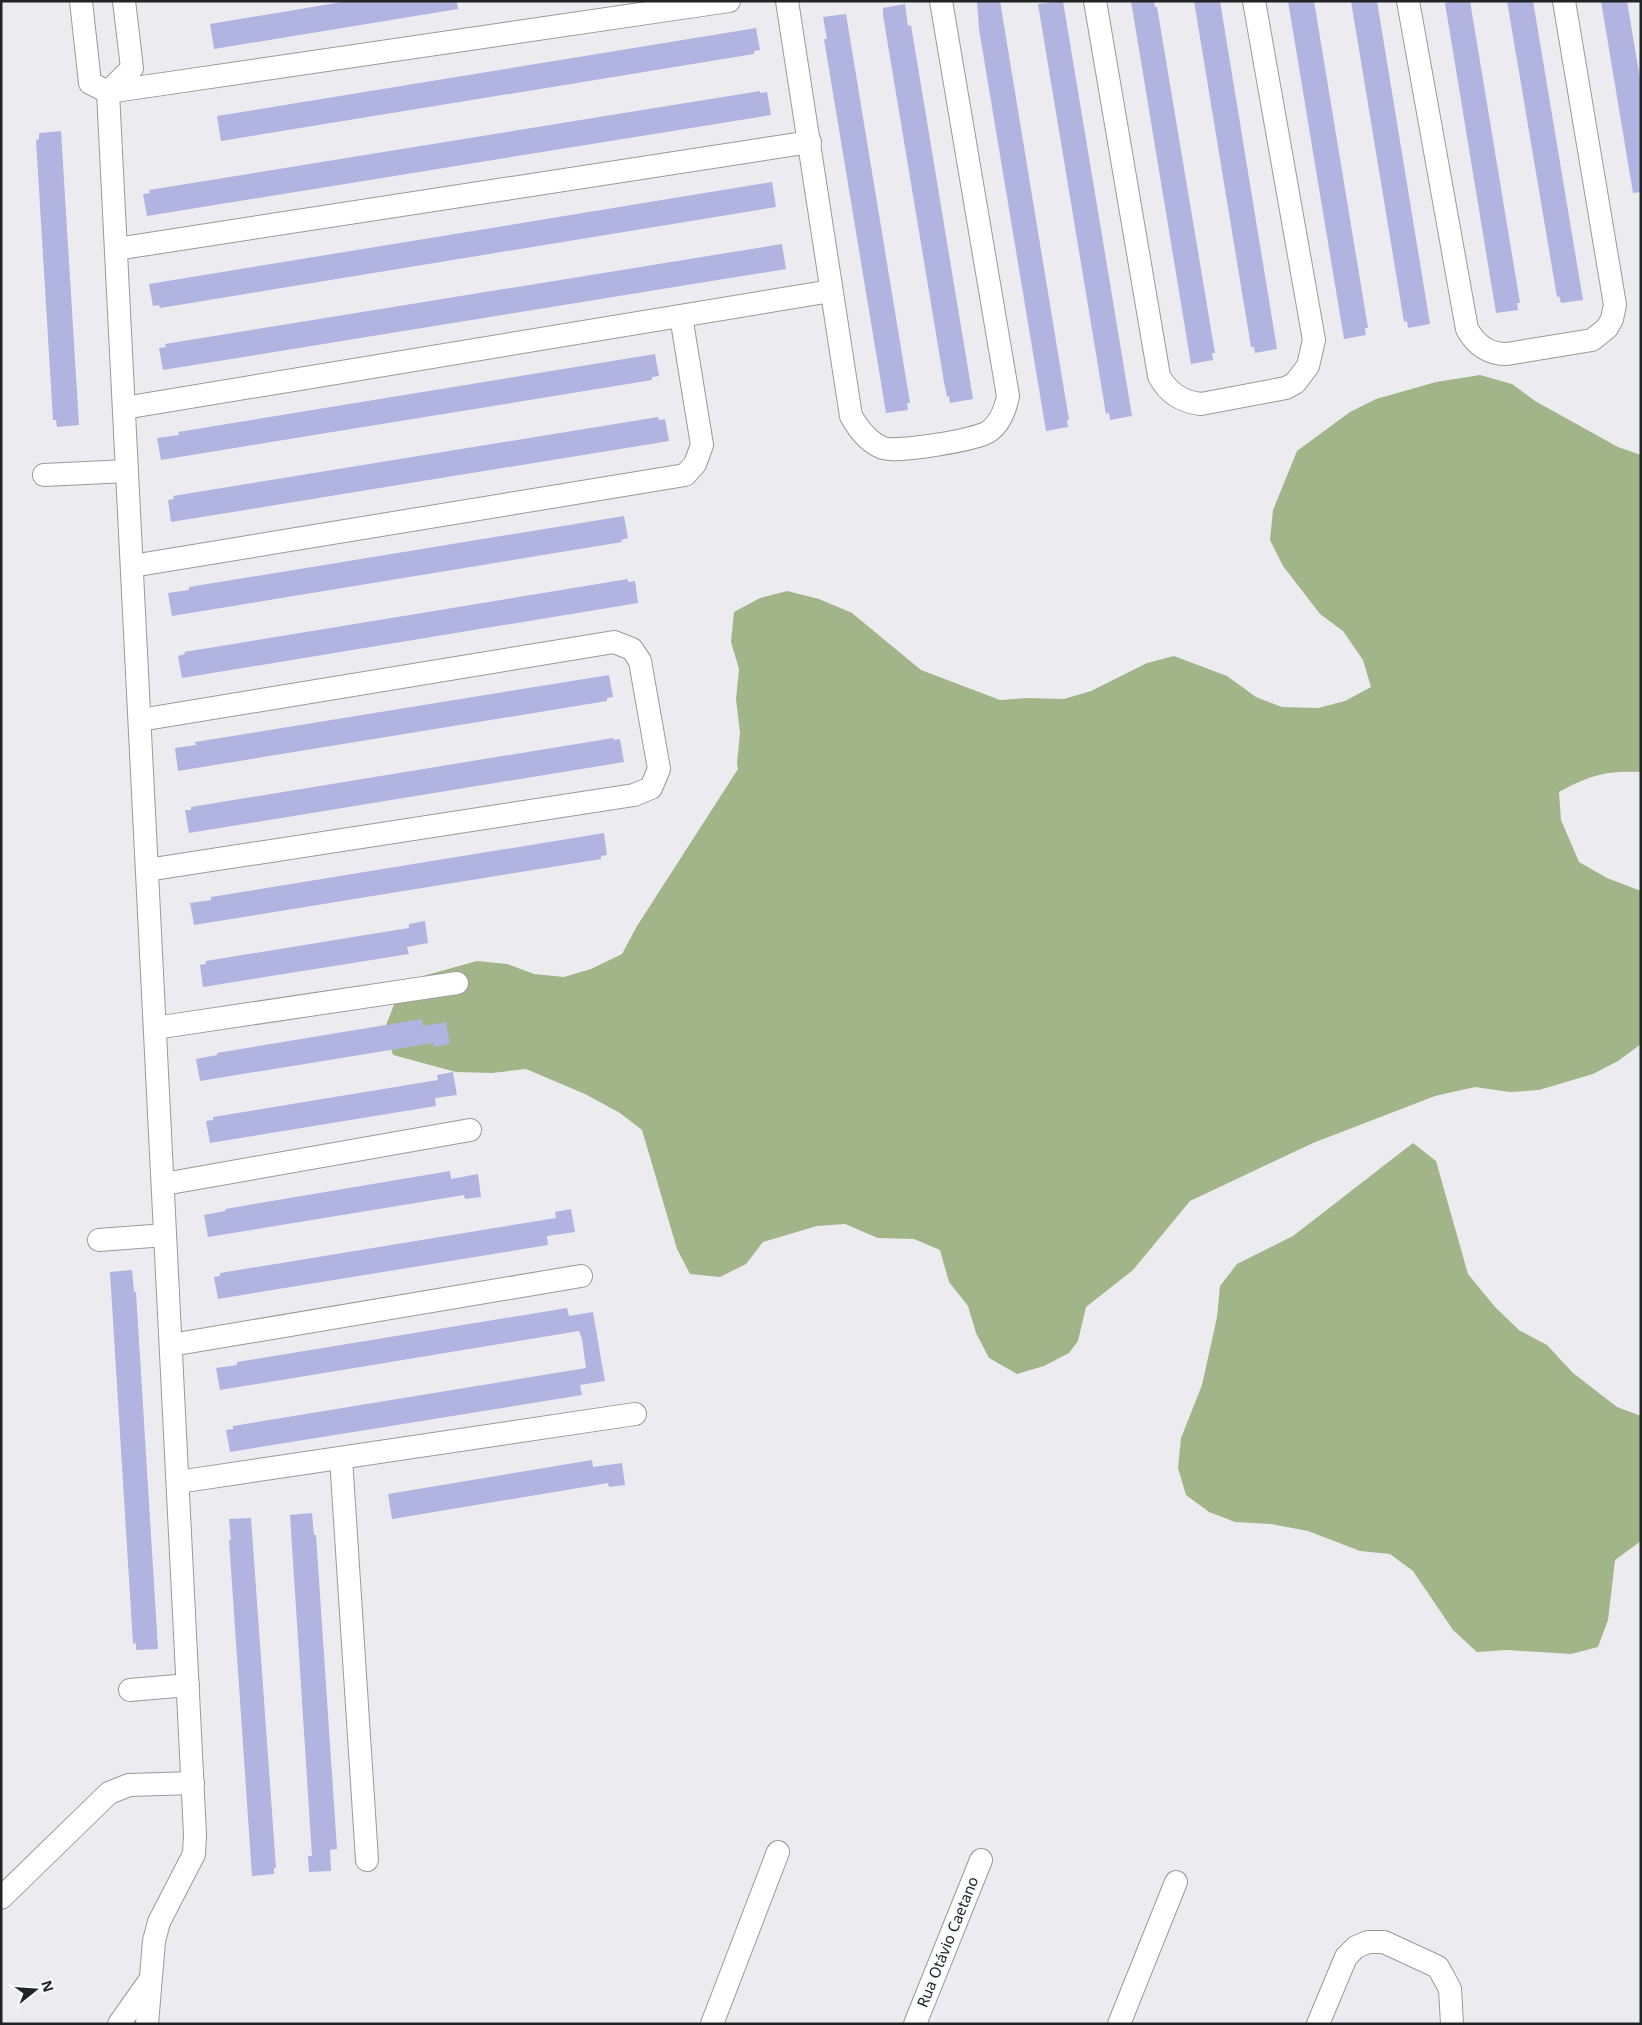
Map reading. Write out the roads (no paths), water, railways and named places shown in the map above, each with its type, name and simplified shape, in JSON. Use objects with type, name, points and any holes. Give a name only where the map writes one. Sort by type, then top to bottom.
[{"type":"street","points":[[81,1],[90,83],[108,92],[729,1]]},
{"type":"street","points":[[124,1],[132,68],[108,92],[164,1184],[193,1783],[194,1854],[159,1922],[154,1941],[147,2024]]},
{"type":"street","points":[[788,1],[851,416],[868,439],[884,448],[896,451],[979,437],[997,424],[1006,406],[1007,386],[941,1]]},
{"type":"street","points":[[1095,1],[1159,376],[1175,396],[1191,403],[1201,404],[1286,388],[1303,375],[1314,349],[1254,1]]},
{"type":"street","points":[[1408,1],[1468,329],[1483,348],[1498,354],[1592,340],[1607,328],[1614,312],[1615,298],[1564,1]]},
{"type":"street","points":[[116,249],[810,142]]},
{"type":"street","points":[[124,408],[831,291]]},
{"type":"street","points":[[132,566],[685,474],[695,464],[702,444],[681,316]]},
{"type":"street","points":[[44,475],[127,471]]},
{"type":"street","points":[[140,720],[614,642],[632,649],[640,661],[659,769],[652,788],[634,795],[147,870]]},
{"type":"street","points":[[155,1028],[457,984]]},
{"type":"street","points":[[164,1184],[470,1130]]},
{"type":"street","points":[[99,1240],[165,1235]]},
{"type":"street","points":[[171,1345],[581,1276]]},
{"type":"street","points":[[178,1482],[635,1414]]},
{"type":"street","points":[[341,1458],[367,1860]]},
{"type":"street","points":[[130,1690],[188,1685]]},
{"type":"street","points":[[1,1898],[109,1793],[129,1785],[193,1783]]},
{"type":"street","points":[[712,2024],[778,1852]]},
{"type":"street","name":"Rua Otávio Caetano","points":[[915,2024],[981,1860]]},
{"type":"street","points":[[1119,2024],[1176,1882]]},
{"type":"street","points":[[1318,2024],[1346,1957],[1356,1947],[1368,1942],[1384,1942],[1438,1967],[1450,1989],[1452,2024]]},
{"type":"street","points":[[119,2024],[150,1979]]}]
